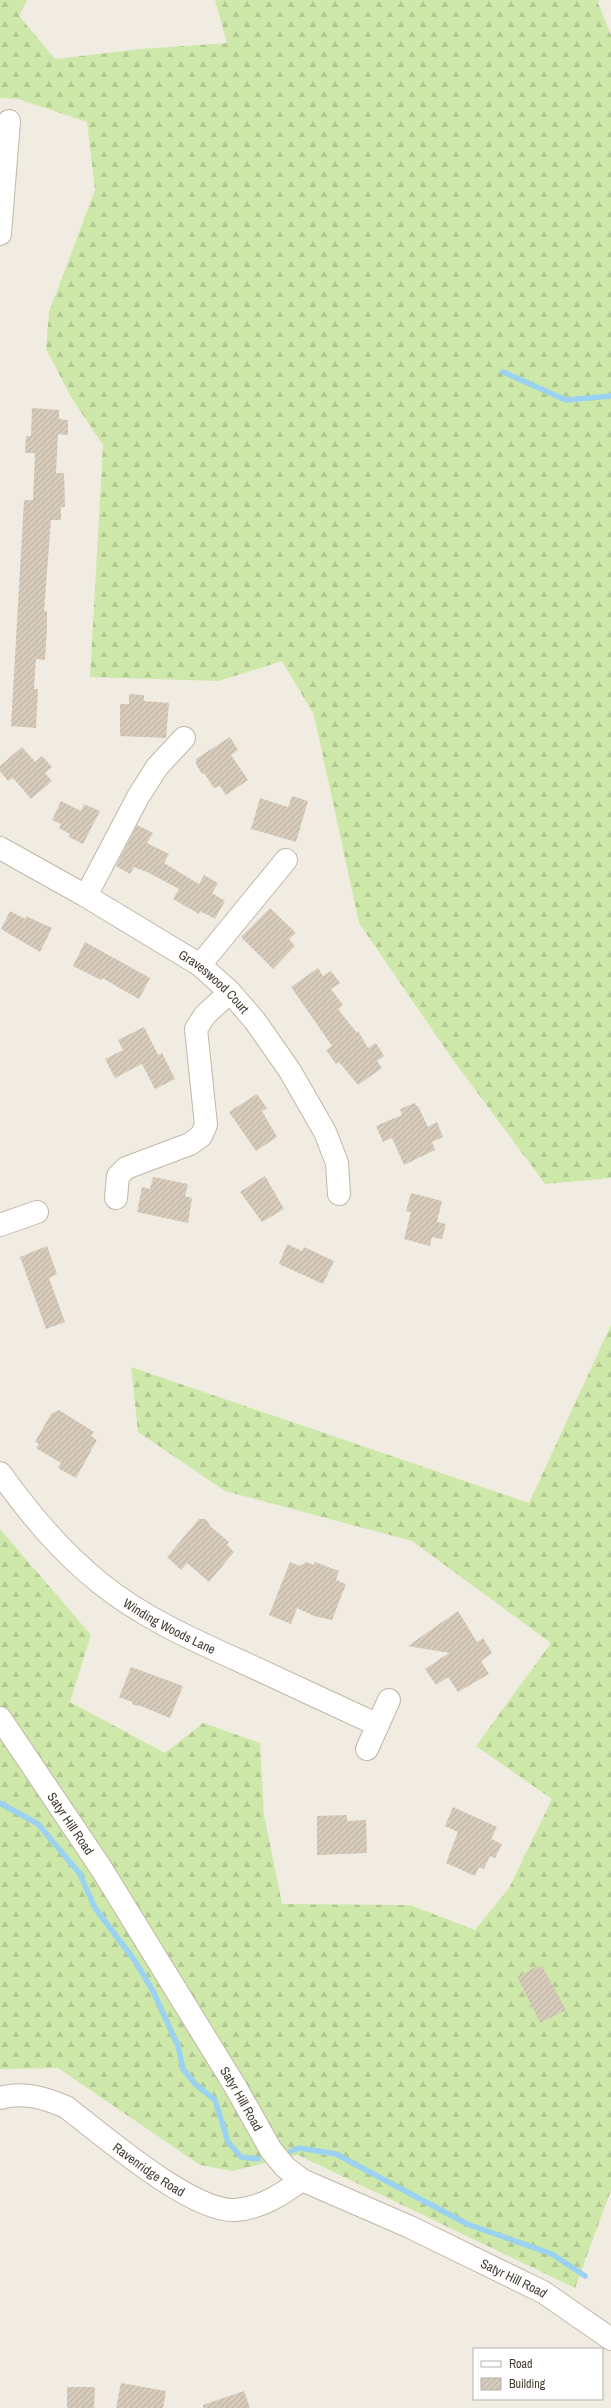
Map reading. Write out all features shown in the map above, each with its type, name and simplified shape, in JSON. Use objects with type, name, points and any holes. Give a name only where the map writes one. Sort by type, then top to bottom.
[{"type":"street","points":[[0,234],[9,121]]},
{"type":"street","points":[[86,896],[138,797],[157,766],[184,738]]},
{"type":"street","name":"Graveswood Court","points":[[0,848],[86,896],[200,966],[230,992],[255,1021],[290,1071],[325,1132],[337,1163],[339,1194]]},
{"type":"street","points":[[200,966],[286,860]]},
{"type":"street","points":[[116,1198],[118,1176],[126,1168],[190,1144],[201,1136],[206,1125],[196,1029],[205,1015],[230,992]]},
{"type":"street","points":[[0,1225],[37,1212]]},
{"type":"street","name":"Winding Woods Lane","points":[[0,1473],[41,1527],[67,1554],[100,1583],[135,1609],[170,1629],[378,1725]]},
{"type":"street","points":[[367,1749],[389,1700]]},
{"type":"street","name":"Satyr Hill Road","points":[[0,1718],[105,1874],[235,2086],[275,2156],[302,2180],[410,2227],[543,2292],[611,2339]]},
{"type":"street","name":"Ravenridge Road","points":[[0,2098],[25,2095],[46,2098],[66,2107],[173,2186],[194,2200],[215,2208],[236,2210],[258,2206],[279,2196],[302,2180]]},
{"type":"green space","points":[[0,0],[27,0],[19,16],[55,59],[141,49],[227,43],[215,0],[599,0],[598,3],[611,35],[611,1178],[545,1184],[451,1057],[359,923],[314,715],[282,661],[219,681],[90,677],[103,445],[71,397],[46,349],[49,312],[95,190],[87,122],[18,99],[0,98]]},
{"type":"green space","points":[[611,1325],[611,2190],[575,2288],[298,2155],[232,2171],[200,2165],[58,2068],[0,2069],[0,1529],[91,1635],[70,1702],[165,1753],[203,1723],[260,1743],[264,1815],[282,1904],[410,1905],[475,1930],[509,1888],[552,1799],[476,1746],[551,1643],[412,1541],[225,1491],[138,1432],[131,1367],[529,1503]]},
{"type":"building","points":[[32,408],[59,410],[59,419],[68,420],[68,435],[58,434],[56,473],[64,473],[65,507],[61,507],[61,520],[51,520],[44,611],[47,611],[45,660],[36,659],[34,689],[38,689],[36,728],[11,726],[24,500],[33,500],[35,453],[25,453],[26,436],[31,436]]},
{"type":"building","points":[[129,694],[144,695],[144,701],[169,703],[166,738],[120,736],[120,704],[129,704]]},
{"type":"building","points":[[230,737],[238,750],[231,755],[248,780],[226,795],[220,786],[214,788],[204,773],[202,774],[196,764],[196,759]]},
{"type":"building","points":[[22,747],[35,762],[42,756],[52,767],[45,773],[52,781],[31,799],[13,778],[8,781],[0,771],[0,766]]},
{"type":"building","points":[[292,796],[308,801],[296,842],[251,829],[260,798],[288,807]]},
{"type":"building","points":[[61,801],[81,811],[84,804],[100,811],[83,844],[69,837],[70,834],[59,828],[61,824],[52,820]]},
{"type":"building","points":[[137,825],[153,833],[147,843],[169,854],[164,863],[199,884],[204,875],[218,883],[212,893],[225,901],[215,919],[200,911],[199,914],[173,899],[179,889],[147,872],[134,867],[130,874],[116,866]]},
{"type":"building","points":[[270,908],[296,933],[289,939],[295,946],[273,969],[241,937]]},
{"type":"building","points":[[10,911],[25,919],[26,916],[52,928],[40,952],[1,929]]},
{"type":"building","points":[[85,942],[150,978],[139,999],[102,978],[101,980],[73,966]]},
{"type":"building","points":[[318,968],[323,976],[331,971],[340,983],[331,989],[343,1005],[338,1009],[357,1033],[358,1031],[368,1048],[376,1043],[384,1056],[377,1061],[382,1068],[358,1085],[339,1062],[336,1064],[326,1050],[332,1046],[291,987]]},
{"type":"building","points":[[144,1027],[158,1055],[162,1053],[175,1079],[155,1089],[142,1064],[115,1078],[105,1059],[123,1050],[118,1040]]},
{"type":"building","points":[[257,1094],[267,1108],[262,1111],[277,1137],[256,1151],[229,1112]]},
{"type":"building","points":[[415,1103],[417,1107],[418,1106],[428,1127],[437,1122],[443,1137],[432,1142],[435,1150],[404,1165],[392,1138],[383,1142],[376,1126],[402,1115],[400,1109]]},
{"type":"building","points":[[265,1176],[284,1209],[262,1222],[240,1192]]},
{"type":"building","points":[[153,1177],[188,1184],[185,1196],[192,1198],[188,1223],[137,1212],[142,1187],[150,1189]]},
{"type":"building","points":[[411,1193],[442,1201],[437,1222],[446,1224],[442,1239],[432,1237],[430,1246],[404,1239],[411,1212],[406,1211]]},
{"type":"building","points":[[287,1244],[302,1251],[304,1247],[334,1261],[323,1284],[279,1264]]},
{"type":"building","points":[[47,1246],[57,1274],[49,1278],[65,1322],[46,1329],[20,1257]]},
{"type":"building","points":[[59,1410],[94,1432],[91,1436],[97,1440],[76,1478],[58,1468],[61,1463],[36,1448],[39,1444],[35,1442],[51,1414]]},
{"type":"building","points":[[199,1519],[205,1519],[210,1526],[229,1542],[227,1545],[234,1552],[209,1582],[187,1563],[181,1570],[167,1557]]},
{"type":"building","points":[[290,1562],[300,1566],[306,1562],[314,1565],[315,1562],[339,1571],[336,1580],[346,1584],[332,1620],[314,1616],[297,1608],[291,1624],[269,1615]]},
{"type":"building","points":[[458,1611],[477,1642],[483,1638],[492,1653],[481,1661],[489,1674],[458,1692],[448,1677],[436,1685],[425,1669],[449,1653],[408,1646]]},
{"type":"building","points":[[131,1667],[183,1686],[170,1718],[141,1706],[133,1705],[132,1702],[119,1697]]},
{"type":"building","points":[[453,1807],[497,1827],[491,1839],[502,1844],[495,1858],[490,1856],[484,1869],[479,1867],[475,1876],[446,1863],[458,1832],[445,1826]]},
{"type":"building","points":[[347,1815],[347,1821],[366,1820],[367,1853],[317,1855],[317,1816]]},
{"type":"building","points":[[538,1966],[540,1968],[542,1966],[566,2010],[540,2023],[517,1977]]},
{"type":"building","points":[[121,2383],[166,2391],[163,2408],[116,2408]]},
{"type":"building","points":[[67,2387],[95,2387],[94,2408],[67,2408]]},
{"type":"building","points":[[244,2391],[250,2408],[203,2408],[203,2405]]},
{"type":"waterway","points":[[503,372],[566,400],[611,396]]},
{"type":"waterway","points":[[0,1803],[38,1824],[80,1874],[95,1908],[135,1961],[153,1991],[178,2046],[183,2069],[195,2084],[215,2100],[228,2142],[241,2157],[258,2159]]},
{"type":"waterway","points":[[291,2151],[299,2148],[336,2154],[467,2224],[552,2254],[585,2276]]}]
